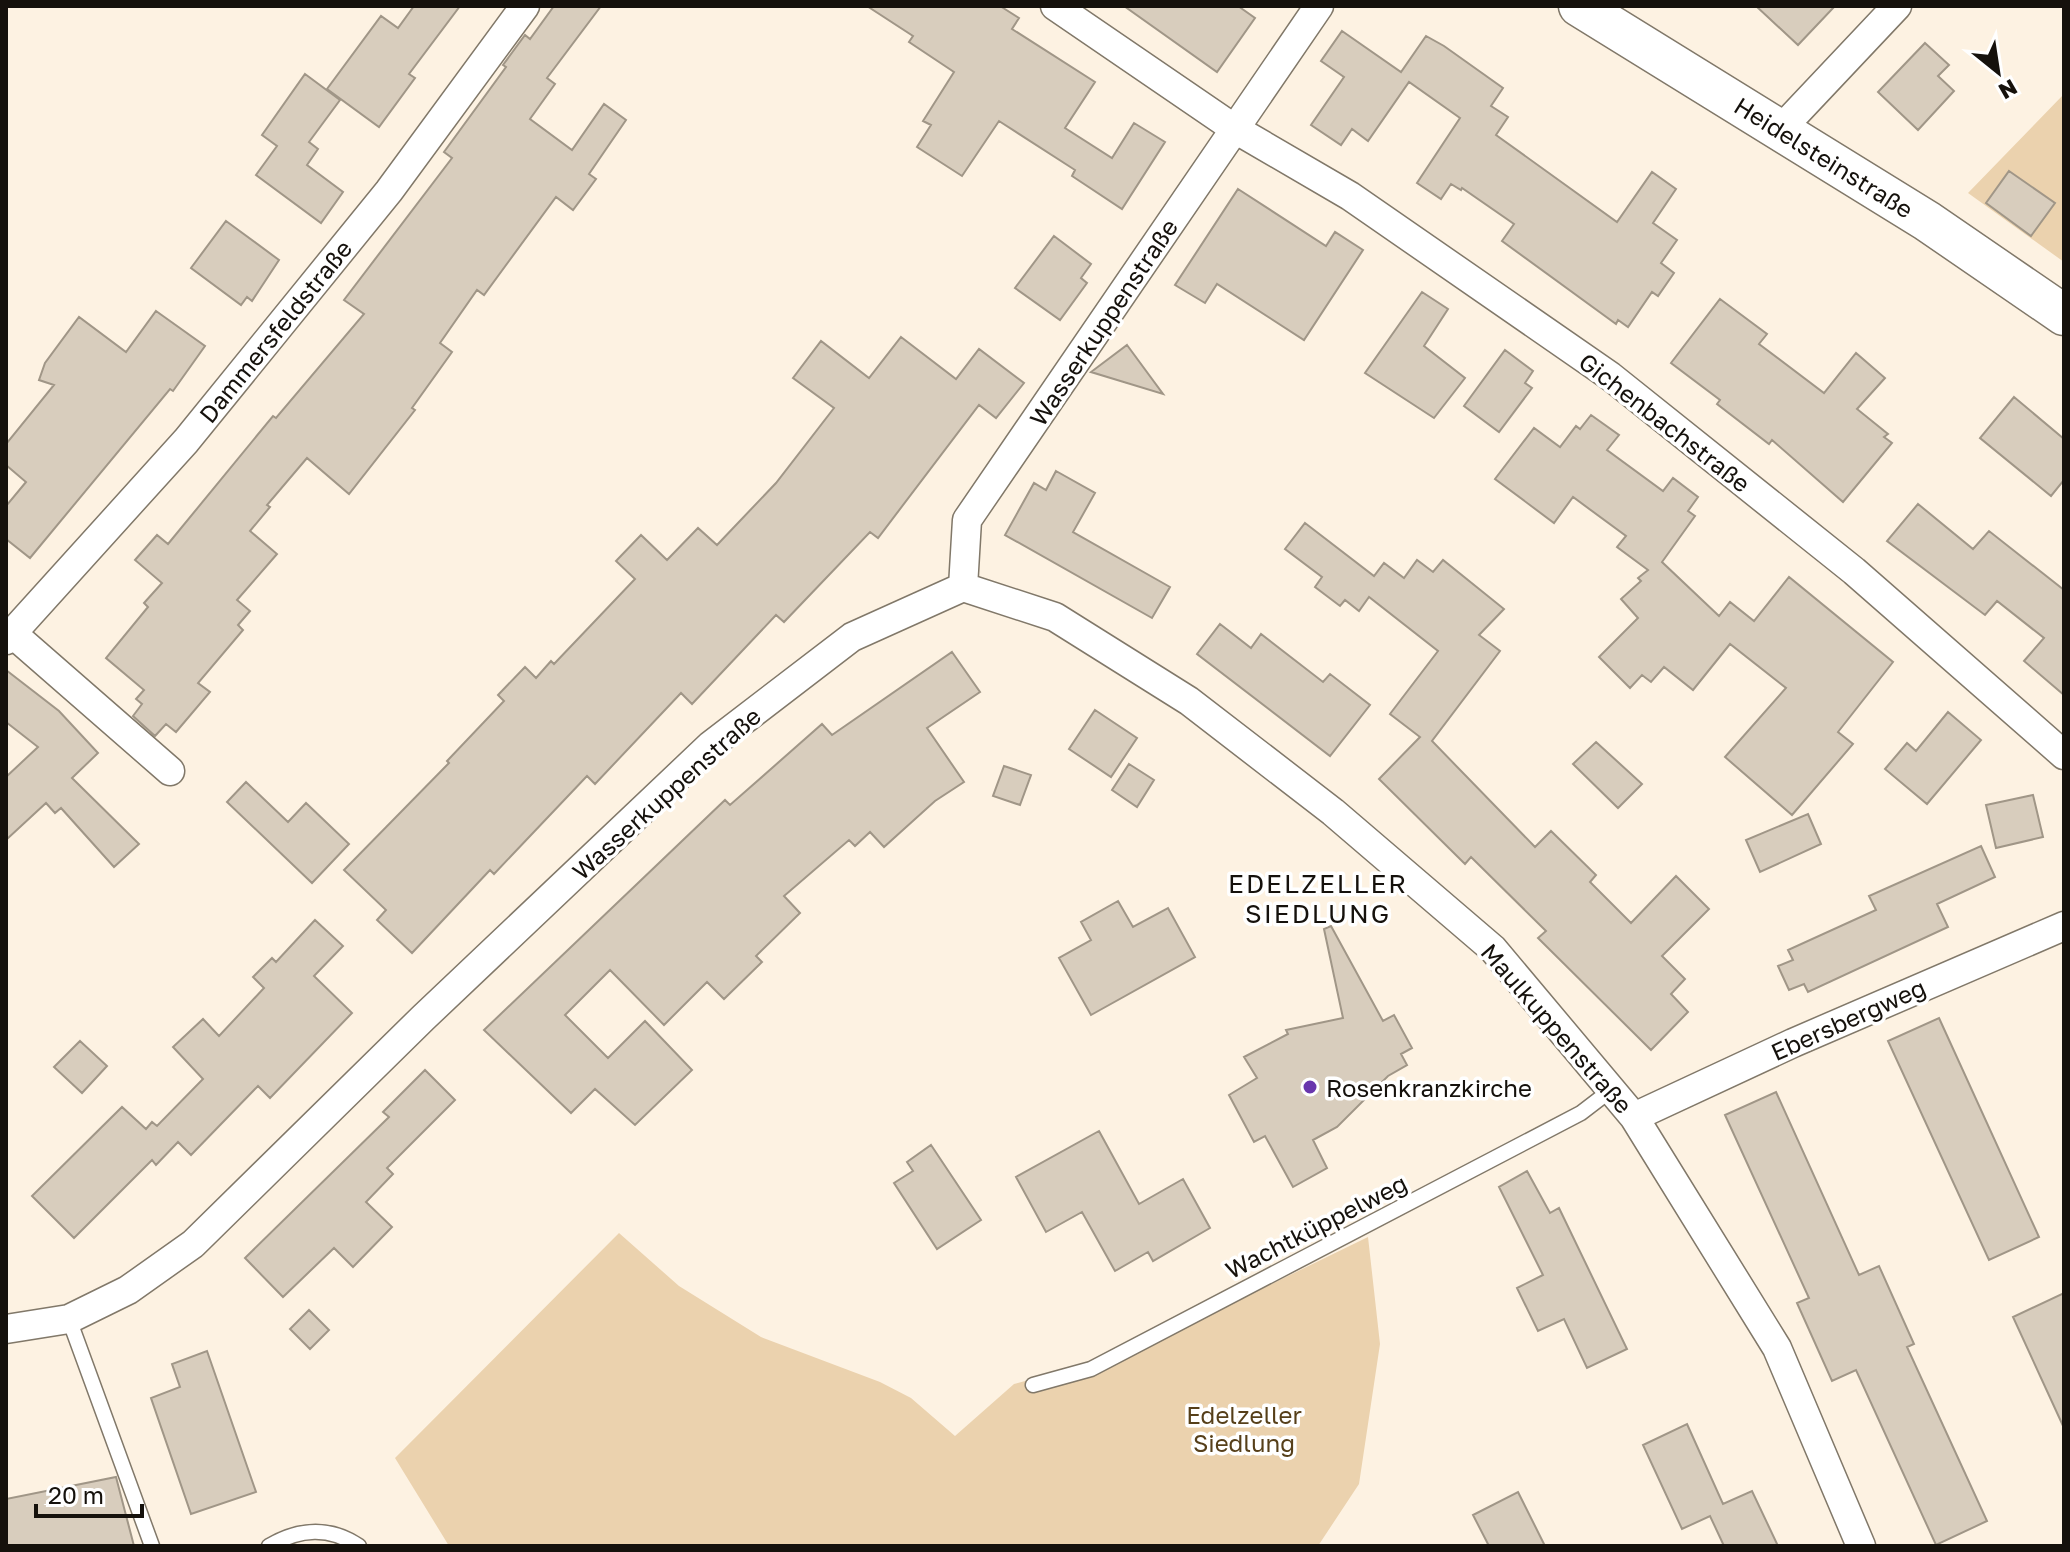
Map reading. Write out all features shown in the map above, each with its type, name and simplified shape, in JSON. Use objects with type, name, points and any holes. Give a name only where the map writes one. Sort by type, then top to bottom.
[{"type":"main road","name":"Heidelsteinstraße","points":[[1579,6],[1995,265],[2064,315]]},
{"type":"street","name":"Dammersfeldstraße","points":[[10,637],[186,441],[389,191],[525,6]]},
{"type":"street","name":"Gichenbachstraße","points":[[1055,6],[1235,129],[1350,196],[1610,376],[1854,571],[2064,755]]},
{"type":"street","name":"Wasserkuppenstraße","points":[[6,1329],[69,1319],[128,1290],[193,1244],[434,1007],[711,745],[852,637],[963,587],[967,520],[1319,6]]},
{"type":"street","points":[[1781,129],[1897,6]]},
{"type":"street","name":"Maulkuppenstraße","points":[[963,587],[1055,617],[1189,701],[1273,766],[1493,949],[1634,1117],[1777,1348],[1861,1546]]},
{"type":"street","points":[[10,637],[170,771]]},
{"type":"street","name":"Ebersbergweg","points":[[1634,1117],[1793,1043],[2064,926]]},
{"type":"lane","name":"Wachtküppelweg","points":[[1033,1385],[1091,1369],[1581,1113],[1611,1090]]},
{"type":"lane","points":[[69,1319],[152,1546]]},
{"type":"lane","points":[[269,1546],[287,1536],[307,1531],[328,1531],[359,1546]]},
{"type":"green space","points":[[2064,94],[2064,262],[1968,193]]},
{"type":"green space","name":"Edelzeller Siedlung","points":[[619,1233],[679,1286],[761,1337],[880,1382],[911,1398],[955,1436],[1014,1384],[1134,1351],[1368,1237],[1380,1344],[1359,1484],[1318,1546],[449,1546],[395,1458]]},
{"type":"building","points":[[414,6],[460,6],[409,74],[415,78],[379,127],[327,89],[381,16],[398,28]]},
{"type":"building","points":[[554,6],[601,6],[547,78],[555,84],[530,119],[572,150],[604,104],[626,120],[589,174],[596,179],[573,210],[556,197],[484,295],[477,290],[440,343],[452,352],[412,408],[415,410],[349,494],[307,458],[267,505],[270,507],[250,531],[277,554],[237,600],[250,611],[238,625],[243,630],[198,683],[210,692],[176,732],[166,724],[155,736],[133,716],[142,704],[136,699],[144,690],[106,658],[148,607],[144,603],[162,583],[135,560],[157,535],[168,544],[273,416],[276,418],[364,314],[344,300],[452,158],[444,152],[506,67],[503,65],[525,35],[530,39]]},
{"type":"building","points":[[867,6],[1000,6],[1019,18],[1012,29],[1095,82],[1065,128],[1112,158],[1134,123],[1165,142],[1122,209],[1072,176],[1075,170],[999,121],[962,176],[917,147],[931,125],[923,121],[954,72],[909,42],[913,36]]},
{"type":"building","points":[[1124,6],[1238,6],[1255,18],[1217,72]]},
{"type":"building","points":[[1756,6],[1835,6],[1798,45]]},
{"type":"building","points":[[1342,31],[1401,72],[1426,36],[1444,46],[1503,88],[1491,106],[1508,117],[1496,135],[1617,222],[1652,172],[1676,189],[1653,223],[1677,240],[1661,263],[1674,273],[1658,296],[1652,292],[1628,327],[1618,320],[1616,324],[1502,241],[1514,224],[1462,188],[1451,184],[1441,199],[1417,183],[1460,118],[1409,82],[1368,141],[1352,129],[1341,145],[1311,125],[1344,77],[1321,61]]},
{"type":"building","points":[[1925,43],[1949,65],[1938,76],[1954,91],[1918,130],[1878,92]]},
{"type":"building","points":[[305,74],[340,100],[309,142],[318,149],[307,165],[343,192],[321,223],[256,175],[277,146],[262,135]]},
{"type":"building","points":[[2009,171],[2055,203],[2031,236],[1986,203]]},
{"type":"building","points":[[1238,189],[1326,246],[1335,232],[1363,250],[1304,340],[1217,284],[1205,303],[1175,285]]},
{"type":"building","points":[[226,221],[279,260],[252,301],[247,297],[241,305],[191,268]]},
{"type":"building","points":[[1054,236],[1091,264],[1081,278],[1087,283],[1060,320],[1015,288]]},
{"type":"building","points":[[1422,292],[1448,309],[1424,346],[1465,378],[1434,418],[1365,373]]},
{"type":"building","points":[[1720,299],[1767,334],[1759,344],[1824,393],[1856,353],[1885,378],[1857,409],[1888,434],[1884,437],[1892,443],[1843,502],[1772,440],[1769,444],[1717,404],[1720,400],[1671,363]]},
{"type":"building","points":[[156,311],[205,346],[173,391],[170,389],[30,558],[6,539],[6,506],[26,482],[6,465],[6,444],[54,385],[39,380],[45,363],[79,317],[126,352]]},
{"type":"building","points":[[901,337],[956,379],[979,349],[1024,383],[996,418],[979,405],[878,538],[870,532],[784,622],[776,615],[692,704],[681,693],[595,784],[587,776],[494,874],[490,870],[412,953],[377,920],[386,910],[344,870],[449,763],[447,761],[504,701],[498,695],[525,667],[536,678],[551,661],[554,664],[635,579],[616,561],[641,535],[667,560],[698,528],[717,545],[776,483],[834,408],[793,378],[821,341],[869,378]]},
{"type":"building","points":[[1127,345],[1163,394],[1091,372]]},
{"type":"building","points":[[1505,350],[1533,371],[1525,383],[1532,388],[1499,432],[1464,406]]},
{"type":"building","points":[[2014,397],[2064,439],[2064,480],[2051,496],[1980,438]]},
{"type":"building","points":[[1591,415],[1619,435],[1607,450],[1663,491],[1673,478],[1698,497],[1688,511],[1695,516],[1662,562],[1719,616],[1730,602],[1754,621],[1789,577],[1893,662],[1838,732],[1853,744],[1792,815],[1725,757],[1786,688],[1730,644],[1693,690],[1664,667],[1651,682],[1642,675],[1630,688],[1599,657],[1638,618],[1621,599],[1648,570],[1617,547],[1626,536],[1573,497],[1554,523],[1495,479],[1534,428],[1560,447],[1576,426],[1580,429]]},
{"type":"building","points":[[1056,471],[1095,493],[1073,532],[1170,587],[1152,618],[1005,535],[1034,483],[1046,490]]},
{"type":"building","points":[[1918,504],[1973,549],[1989,531],[2064,590],[2064,695],[2024,661],[2044,638],[1997,601],[1985,615],[1887,541]]},
{"type":"building","points":[[1305,523],[1374,576],[1384,563],[1404,578],[1417,560],[1433,572],[1443,560],[1504,609],[1479,635],[1500,651],[1432,741],[1535,847],[1551,831],[1596,875],[1590,882],[1631,923],[1676,876],[1709,909],[1662,956],[1685,979],[1671,994],[1688,1012],[1651,1050],[1538,938],[1546,931],[1471,857],[1465,864],[1379,779],[1420,737],[1390,714],[1438,651],[1369,597],[1359,611],[1345,600],[1340,606],[1315,587],[1322,577],[1285,549]]},
{"type":"building","points":[[1220,624],[1251,648],[1261,634],[1323,682],[1330,674],[1370,705],[1330,756],[1197,654]]},
{"type":"building","points":[[952,652],[980,692],[927,728],[964,782],[935,801],[884,847],[870,832],[855,846],[849,840],[784,896],[800,913],[756,956],[762,962],[724,999],[707,982],[664,1025],[610,970],[565,1015],[608,1058],[645,1021],[692,1070],[635,1125],[595,1089],[571,1113],[484,1030],[725,800],[730,805],[822,724],[832,735]]},
{"type":"building","points":[[6,670],[59,711],[98,753],[72,778],[139,844],[114,867],[61,808],[55,813],[46,803],[6,840],[6,777],[38,747],[6,722]]},
{"type":"building","points":[[1095,710],[1137,738],[1111,777],[1069,749]]},
{"type":"building","points":[[1948,712],[1981,740],[1927,804],[1885,769],[1907,743],[1916,751]]},
{"type":"building","points":[[1596,742],[1642,784],[1618,808],[1573,764]]},
{"type":"building","points":[[1129,764],[1154,780],[1137,807],[1112,790]]},
{"type":"building","points":[[1004,766],[1031,775],[1020,805],[993,796]]},
{"type":"building","points":[[246,782],[288,822],[306,803],[349,844],[312,883],[227,802]]},
{"type":"building","points":[[2033,795],[2043,837],[1996,848],[1986,805]]},
{"type":"building","points":[[1808,814],[1821,844],[1760,872],[1746,840]]},
{"type":"building","points":[[1981,846],[1995,877],[1937,904],[1948,927],[1808,992],[1804,984],[1789,990],[1778,966],[1793,960],[1788,950],[1876,910],[1869,896]]},
{"type":"building","points":[[1118,901],[1133,927],[1168,908],[1195,957],[1091,1015],[1059,958],[1091,940],[1081,922]]},
{"type":"building","points":[[315,920],[343,946],[314,976],[352,1013],[270,1098],[258,1086],[191,1155],[178,1142],[156,1165],[152,1160],[74,1238],[32,1196],[122,1107],[146,1129],[152,1122],[157,1126],[203,1079],[173,1047],[203,1019],[219,1036],[264,988],[253,977],[272,958],[276,962]]},
{"type":"building","name":"Rosenkranzkirche","points":[[1331,926],[1383,1021],[1394,1015],[1412,1048],[1401,1054],[1407,1065],[1388,1076],[1337,1127],[1313,1140],[1327,1168],[1293,1187],[1265,1136],[1254,1142],[1229,1095],[1257,1078],[1244,1057],[1288,1034],[1286,1030],[1343,1018],[1324,929]]},
{"type":"building","points":[[1939,1018],[2039,1237],[1989,1260],[1888,1041]]},
{"type":"building","points":[[80,1041],[107,1066],[82,1093],[54,1067]]},
{"type":"building","points":[[425,1070],[455,1100],[387,1168],[393,1174],[366,1202],[392,1227],[353,1267],[334,1248],[283,1297],[245,1258],[389,1117],[383,1112]]},
{"type":"building","points":[[1776,1092],[1859,1275],[1879,1266],[1914,1344],[1907,1347],[1987,1521],[1936,1545],[1856,1370],[1832,1381],[1797,1303],[1809,1298],[1725,1115]]},
{"type":"building","points":[[1099,1131],[1139,1204],[1183,1179],[1210,1228],[1153,1261],[1148,1252],[1115,1271],[1082,1212],[1046,1232],[1016,1177]]},
{"type":"building","points":[[931,1145],[981,1220],[937,1249],[894,1183],[913,1171],[907,1162]]},
{"type":"building","points":[[1527,1171],[1550,1213],[1559,1208],[1627,1349],[1587,1368],[1564,1319],[1538,1331],[1517,1288],[1543,1275],[1499,1187]]},
{"type":"building","points":[[2064,1293],[2064,1428],[2013,1317]]},
{"type":"building","points":[[309,1310],[329,1330],[310,1349],[290,1329]]},
{"type":"building","points":[[207,1351],[256,1492],[191,1514],[151,1398],[180,1387],[172,1364]]},
{"type":"building","points":[[1687,1424],[1723,1504],[1752,1491],[1778,1546],[1724,1546],[1710,1516],[1682,1529],[1643,1445]]},
{"type":"building","points":[[116,1477],[134,1546],[6,1546],[6,1499]]},
{"type":"building","points":[[1518,1492],[1545,1546],[1489,1546],[1473,1515]]},
{"type":"place","name":"Rosenkranzkirche","points":[[1310,1087]]},
{"type":"district","name":"EDELZELLER SIEDLUNG","points":[[1318,898]]}]
